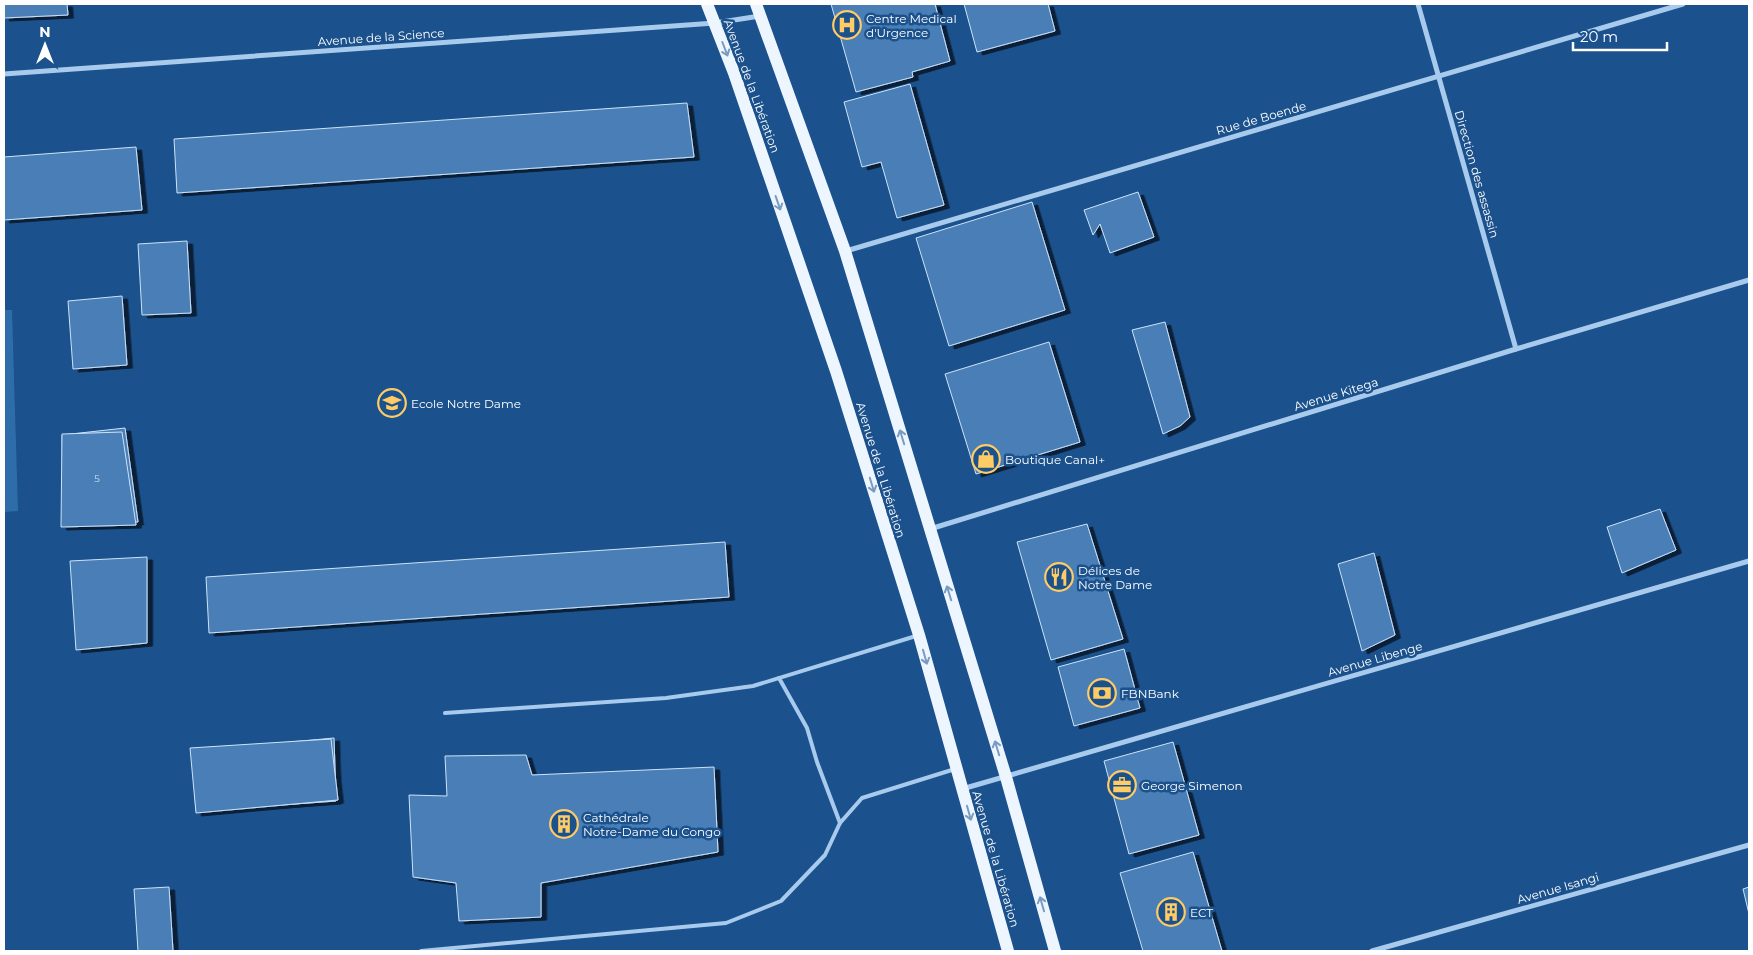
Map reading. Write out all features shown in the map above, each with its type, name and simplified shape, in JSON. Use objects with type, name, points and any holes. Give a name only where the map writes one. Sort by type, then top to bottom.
[{"type":"main road","name":"Avenue de la Libération","points":[[707,4],[734,73],[836,372],[919,635],[1008,951]]},
{"type":"main road","points":[[758,10],[845,251],[1006,777],[1055,951]]},
{"type":"street","name":"Direction des assassin","points":[[1418,4],[1516,349]]},
{"type":"street","name":"Rue de Boende","points":[[845,251],[1683,4]]},
{"type":"street","name":"Avenue de la Science","points":[[4,74],[715,23],[758,10]]},
{"type":"street","name":"Avenue Kitega","points":[[930,529],[1516,349],[1749,280]]},
{"type":"street","name":"Avenue Libenge","points":[[962,789],[1749,561]]},
{"type":"street","name":"Avenue Isangi","points":[[1372,951],[1749,845]]},
{"type":"lane","points":[[445,713],[666,698],[753,686],[919,635]]},
{"type":"lane","points":[[779,678],[807,728],[840,824]]},
{"type":"lane","points":[[420,951],[726,923],[782,901],[825,855],[840,824],[862,798],[957,768]]},
{"type":"shaded area","points":[[4,310],[12,310],[18,511],[4,512]]},
{"type":"building","points":[[4,4],[67,4],[68,15],[4,18]]},
{"type":"building","points":[[831,4],[935,4],[950,61],[912,72],[913,77],[856,92]]},
{"type":"building","points":[[964,4],[1048,4],[1055,31],[977,52]]},
{"type":"building","points":[[910,84],[944,205],[897,218],[881,162],[862,167],[844,102]]},
{"type":"building","points":[[687,103],[694,157],[177,193],[174,139]]},
{"type":"building","points":[[136,147],[142,210],[4,220],[4,157]]},
{"type":"building","points":[[1138,192],[1154,237],[1110,253],[1100,224],[1093,235],[1084,210]]},
{"type":"building","points":[[1032,202],[1065,310],[949,346],[916,238]]},
{"type":"building","points":[[187,241],[191,313],[142,315],[138,244]]},
{"type":"building","points":[[122,296],[127,365],[73,369],[68,301]]},
{"type":"building","points":[[1165,322],[1190,417],[1180,426],[1163,434],[1132,330]]},
{"type":"building","points":[[1049,342],[1080,442],[976,474],[945,374]]},
{"type":"building","points":[[125,428],[138,522],[63,520],[62,435]]},
{"type":"building","points":[[122,432],[136,525],[61,527],[62,434]]},
{"type":"building","points":[[1660,509],[1676,550],[1622,573],[1607,527]]},
{"type":"building","points":[[1087,524],[1123,639],[1051,660],[1017,542]]},
{"type":"building","points":[[725,542],[729,597],[209,633],[206,577]]},
{"type":"building","points":[[1374,553],[1395,635],[1362,651],[1338,564]]},
{"type":"building","points":[[147,557],[147,643],[76,650],[70,561]]},
{"type":"building","points":[[1124,649],[1140,708],[1074,726],[1058,667]]},
{"type":"building","points":[[334,738],[336,801],[196,811],[192,751]]},
{"type":"building","points":[[331,739],[338,800],[196,813],[190,748]]},
{"type":"building","points":[[1173,742],[1199,835],[1129,854],[1104,761]]},
{"type":"building","name":"Cathédrale Notre-Dame du Congo","points":[[526,755],[532,775],[714,767],[718,852],[541,883],[541,917],[459,921],[456,883],[413,877],[409,795],[447,796],[445,756]]},
{"type":"building","name":"ECT","points":[[1193,852],[1222,951],[1143,951],[1120,873]]},
{"type":"building","points":[[169,887],[173,951],[138,951],[134,889]]},
{"type":"building","points":[[1749,887],[1749,914],[1743,889]]},
{"type":"place","name":"Centre Medical d'Urgence","points":[[847,25]]},
{"type":"place","name":"Ecole Notre Dame","points":[[392,403]]},
{"type":"place","name":"Boutique Canal+","points":[[986,459]]},
{"type":"place","name":"Délices de Notre Dame","points":[[1059,577]]},
{"type":"place","name":"FBNBank","points":[[1102,693]]},
{"type":"place","name":"George Simenon","points":[[1122,785]]},
{"type":"place","name":"Cathédrale Notre-Dame du Congo","points":[[564,824]]},
{"type":"place","name":"ECT","points":[[1171,912]]}]
